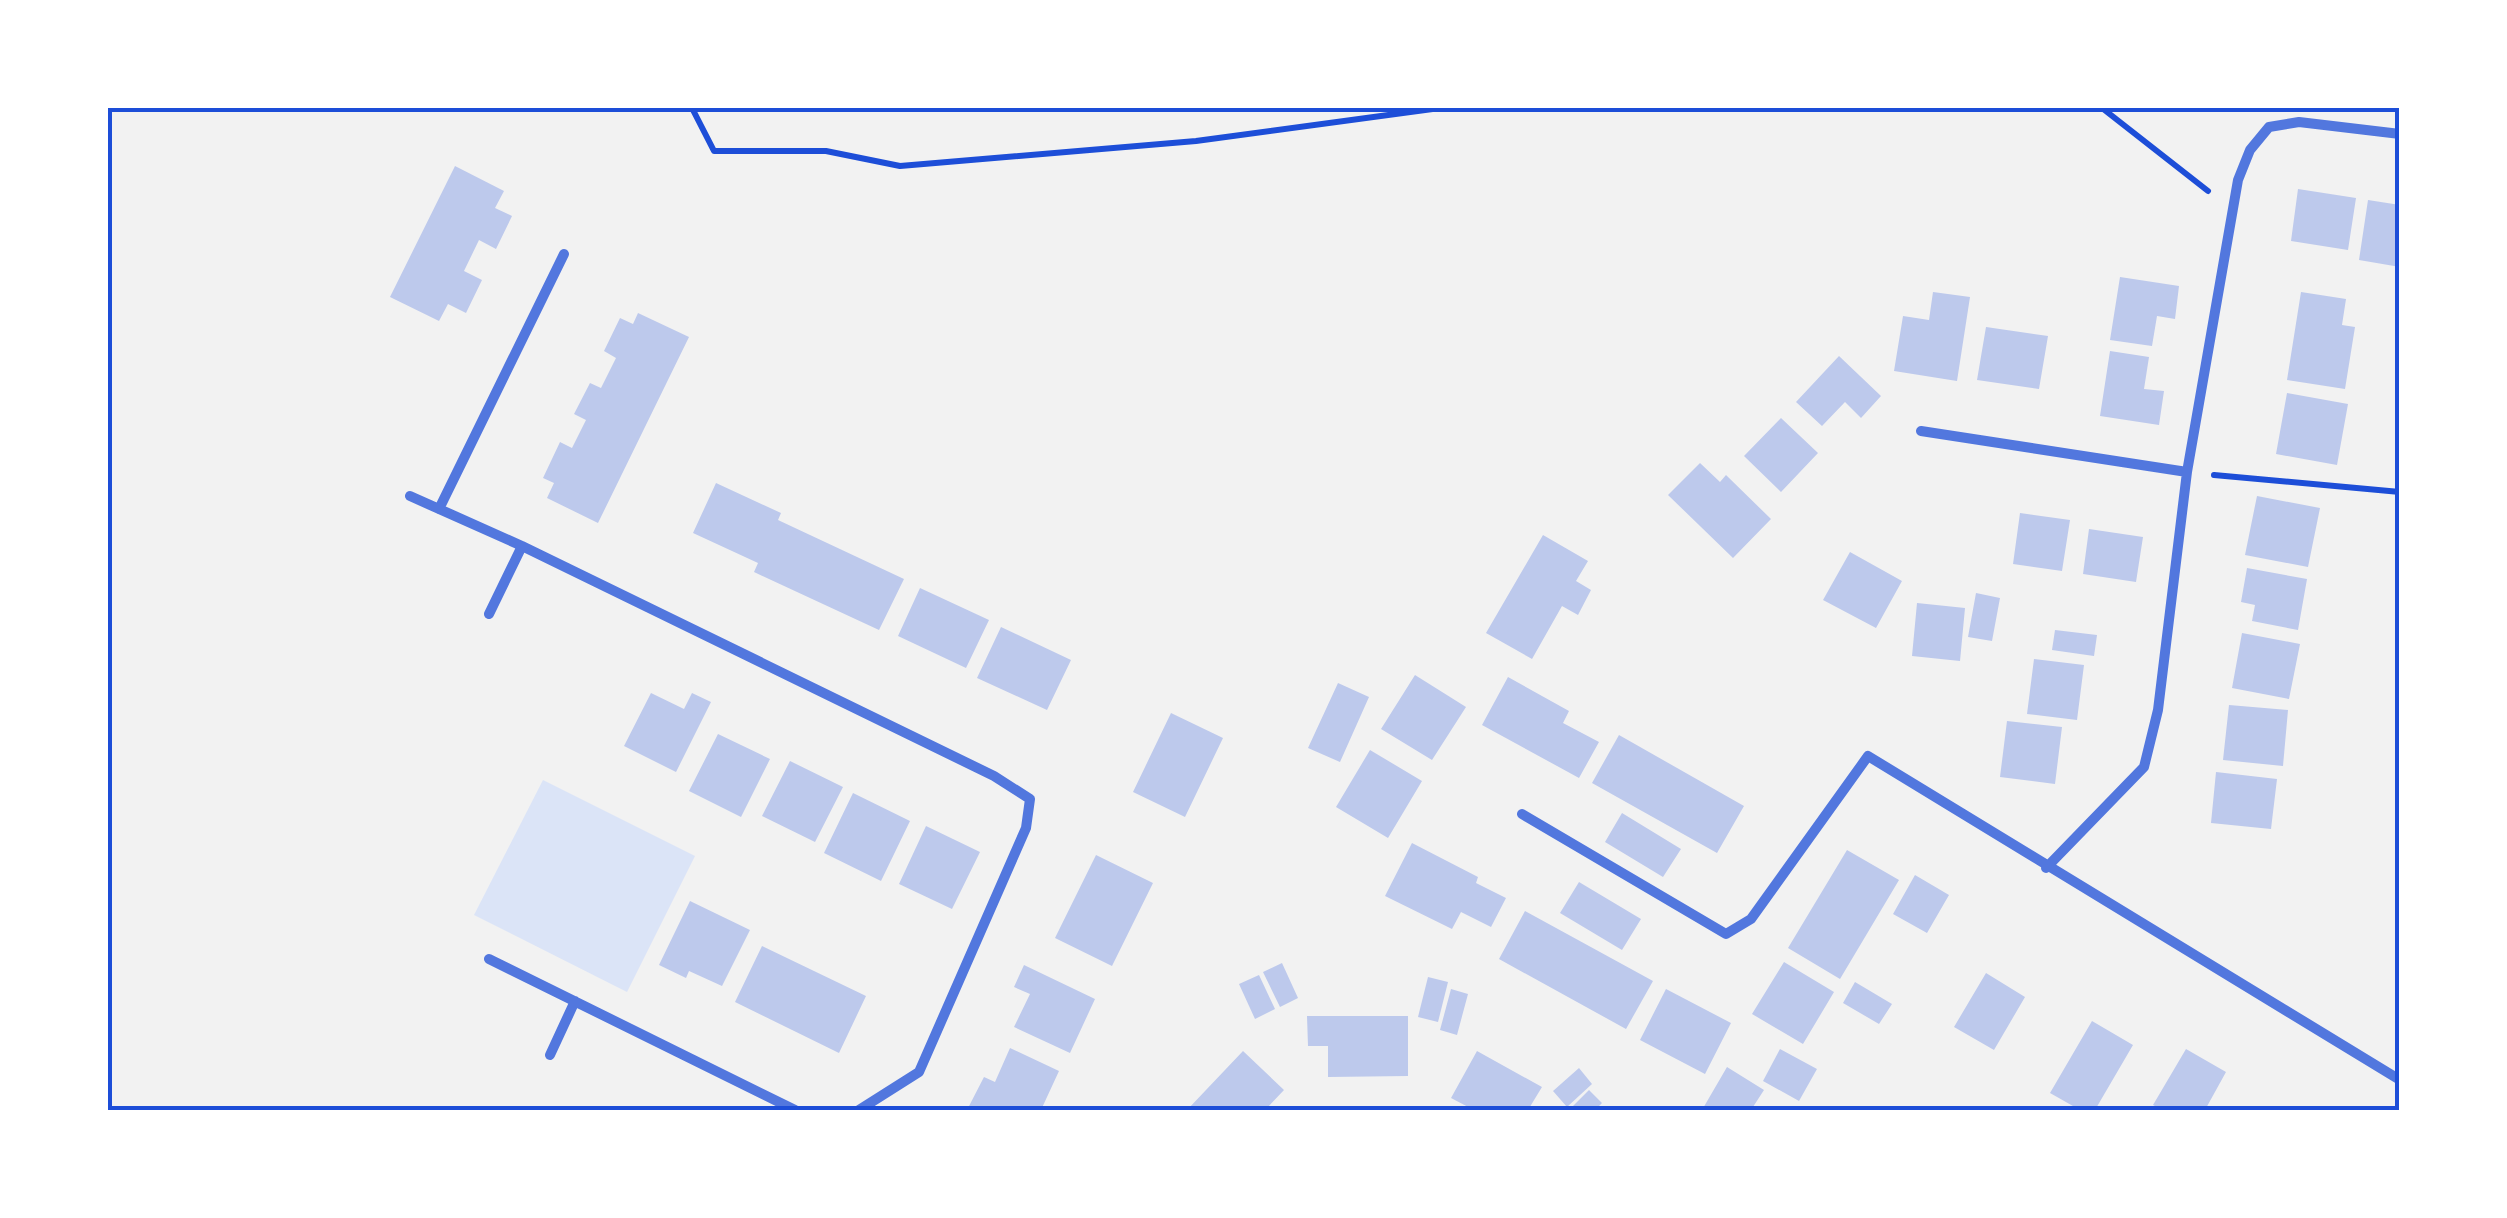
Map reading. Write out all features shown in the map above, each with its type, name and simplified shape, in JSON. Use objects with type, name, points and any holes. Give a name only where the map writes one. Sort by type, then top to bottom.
[{"type":"street","points":[[2046,868],[2144,768],[2158,710],[2188,472],[2238,180],[2250,150],[2269,127],[2299,122],[2400,134]]},
{"type":"street","points":[[439,509],[564,254]]},
{"type":"street","points":[[1921,431],[2188,472]]},
{"type":"street","points":[[410,496],[522,546],[994,776],[1030,800],[1026,828],[919,1072],[859,1110]]},
{"type":"street","points":[[489,614],[522,546]]},
{"type":"street","points":[[1522,814],[1726,934],[1751,918],[1868,756],[2046,868],[2400,1080]]},
{"type":"street","points":[[489,959],[795,1110]]},
{"type":"street","points":[[550,1055],[575,1001]]},
{"type":"path","points":[[692,108],[714,151],[826,151],[900,166],[1196,141],[1440,108]]},
{"type":"path","points":[[2102,108],[2233,210]]},
{"type":"path","points":[[2188,472],[2400,492]]},
{"type":"shaded area","points":[[543,780],[695,856],[627,992],[474,915]]},
{"type":"building","points":[[455,166],[504,191],[495,208],[512,216],[496,249],[479,240],[464,271],[482,280],[466,313],[448,304],[439,321],[390,297]]},
{"type":"building","points":[[2298,189],[2356,198],[2348,250],[2291,241]]},
{"type":"building","points":[[2368,200],[2400,205],[2400,267],[2359,260]]},
{"type":"building","points":[[2120,277],[2179,286],[2175,319],[2157,316],[2152,346],[2110,340]]},
{"type":"building","points":[[1933,292],[1970,297],[1957,381],[1894,371],[1903,316],[1929,320]]},
{"type":"building","points":[[2301,292],[2346,299],[2342,325],[2355,327],[2345,389],[2287,380]]},
{"type":"building","points":[[638,313],[689,337],[598,523],[547,498],[554,483],[543,478],[560,442],[572,448],[586,420],[574,414],[590,383],[601,388],[616,358],[604,351],[620,318],[633,324]]},
{"type":"building","points":[[1986,327],[2048,336],[2039,389],[1977,380]]},
{"type":"building","points":[[2110,351],[2149,357],[2144,389],[2164,391],[2159,425],[2100,416]]},
{"type":"building","points":[[1839,356],[1881,396],[1861,418],[1845,402],[1822,426],[1796,402]]},
{"type":"building","points":[[2287,393],[2348,404],[2337,465],[2276,454]]},
{"type":"building","points":[[1781,418],[1818,453],[1781,492],[1744,456]]},
{"type":"building","points":[[1700,463],[1720,482],[1726,475],[1771,519],[1733,558],[1668,495]]},
{"type":"building","points":[[716,483],[781,513],[778,520],[904,579],[879,630],[754,572],[758,563],[693,533]]},
{"type":"building","points":[[2257,496],[2320,508],[2308,567],[2245,555]]},
{"type":"building","points":[[2020,513],[2070,520],[2062,571],[2013,564]]},
{"type":"building","points":[[2089,529],[2143,537],[2136,582],[2083,574]]},
{"type":"building","points":[[1543,535],[1588,561],[1576,581],[1591,590],[1578,615],[1562,606],[1532,659],[1486,633]]},
{"type":"building","points":[[1850,552],[1902,581],[1876,628],[1823,600]]},
{"type":"building","points":[[2247,568],[2307,579],[2298,630],[2252,621],[2255,605],[2241,602]]},
{"type":"building","points":[[920,588],[989,620],[966,668],[898,636]]},
{"type":"building","points":[[1976,593],[2000,598],[1992,641],[1968,637]]},
{"type":"building","points":[[1917,603],[1965,608],[1960,661],[1912,656]]},
{"type":"building","points":[[1001,627],[1071,660],[1047,710],[977,678]]},
{"type":"building","points":[[2055,630],[2097,635],[2094,656],[2052,650]]},
{"type":"building","points":[[2242,633],[2300,644],[2289,699],[2232,688]]},
{"type":"building","points":[[2034,659],[2084,665],[2077,720],[2027,714]]},
{"type":"building","points":[[1415,675],[1466,707],[1432,760],[1381,729]]},
{"type":"building","points":[[1508,677],[1569,711],[1563,723],[1599,742],[1579,778],[1482,725]]},
{"type":"building","points":[[1338,683],[1369,697],[1340,762],[1308,748]]},
{"type":"building","points":[[651,693],[684,709],[692,693],[711,702],[676,772],[624,746]]},
{"type":"building","points":[[2229,705],[2288,710],[2283,766],[2223,760]]},
{"type":"building","points":[[1171,713],[1223,738],[1185,817],[1133,792]]},
{"type":"building","points":[[2007,721],[2062,727],[2055,784],[2000,777]]},
{"type":"building","points":[[718,734],[770,759],[741,817],[689,791]]},
{"type":"building","points":[[1619,735],[1744,806],[1717,853],[1592,783]]},
{"type":"building","points":[[1370,750],[1422,781],[1388,838],[1336,807]]},
{"type":"building","points":[[790,761],[843,787],[815,842],[762,816]]},
{"type":"building","points":[[2216,772],[2277,779],[2271,829],[2211,823]]},
{"type":"building","points":[[853,793],[910,821],[881,881],[824,853]]},
{"type":"building","points":[[1622,813],[1681,849],[1663,877],[1605,842]]},
{"type":"building","points":[[926,826],[980,852],[952,909],[899,884]]},
{"type":"building","points":[[1412,843],[1478,877],[1476,883],[1506,898],[1491,927],[1461,912],[1452,929],[1385,896]]},
{"type":"building","points":[[1847,850],[1899,880],[1840,979],[1788,948]]},
{"type":"building","points":[[1096,855],[1153,883],[1112,966],[1055,938]]},
{"type":"building","points":[[1915,875],[1949,895],[1927,933],[1893,914]]},
{"type":"building","points":[[1579,882],[1641,919],[1622,950],[1560,913]]},
{"type":"building","points":[[690,901],[750,930],[722,986],[689,971],[686,978],[659,965]]},
{"type":"building","points":[[1525,911],[1653,981],[1626,1029],[1499,959]]},
{"type":"building","points":[[762,946],[866,996],[839,1053],[735,1002]]},
{"type":"building","points":[[1784,962],[1834,992],[1803,1044],[1752,1014]]},
{"type":"building","points":[[1282,963],[1298,998],[1280,1007],[1263,972]]},
{"type":"building","points":[[1024,965],[1095,999],[1070,1053],[1014,1027],[1030,994],[1014,987]]},
{"type":"building","points":[[1986,973],[2025,997],[1994,1050],[1954,1027]]},
{"type":"building","points":[[1259,975],[1275,1009],[1255,1019],[1239,984]]},
{"type":"building","points":[[1428,977],[1448,982],[1438,1022],[1418,1017]]},
{"type":"building","points":[[1855,982],[1892,1004],[1879,1024],[1843,1003]]},
{"type":"building","points":[[1451,989],[1468,994],[1457,1035],[1440,1030]]},
{"type":"building","points":[[1666,989],[1731,1023],[1705,1074],[1640,1040]]},
{"type":"building","points":[[1307,1016],[1408,1016],[1408,1076],[1328,1077],[1328,1046],[1308,1046]]},
{"type":"building","points":[[2092,1021],[2133,1045],[2095,1110],[2080,1110],[2050,1093]]},
{"type":"building","points":[[1010,1048],[1059,1071],[1041,1110],[967,1110],[984,1077],[995,1082]]},
{"type":"building","points":[[1780,1049],[1817,1069],[1799,1101],[1763,1081]]},
{"type":"building","points":[[2186,1049],[2226,1072],[2205,1110],[2163,1110],[2153,1105]]},
{"type":"building","points":[[1243,1051],[1284,1090],[1265,1110],[1187,1110]]},
{"type":"building","points":[[1477,1051],[1542,1087],[1528,1110],[1474,1110],[1451,1098]]},
{"type":"building","points":[[1727,1067],[1764,1090],[1751,1110],[1702,1110]]},
{"type":"building","points":[[1579,1068],[1592,1084],[1567,1107],[1553,1091]]},
{"type":"building","points":[[1589,1090],[1602,1103],[1595,1110],[1569,1110]]}]
